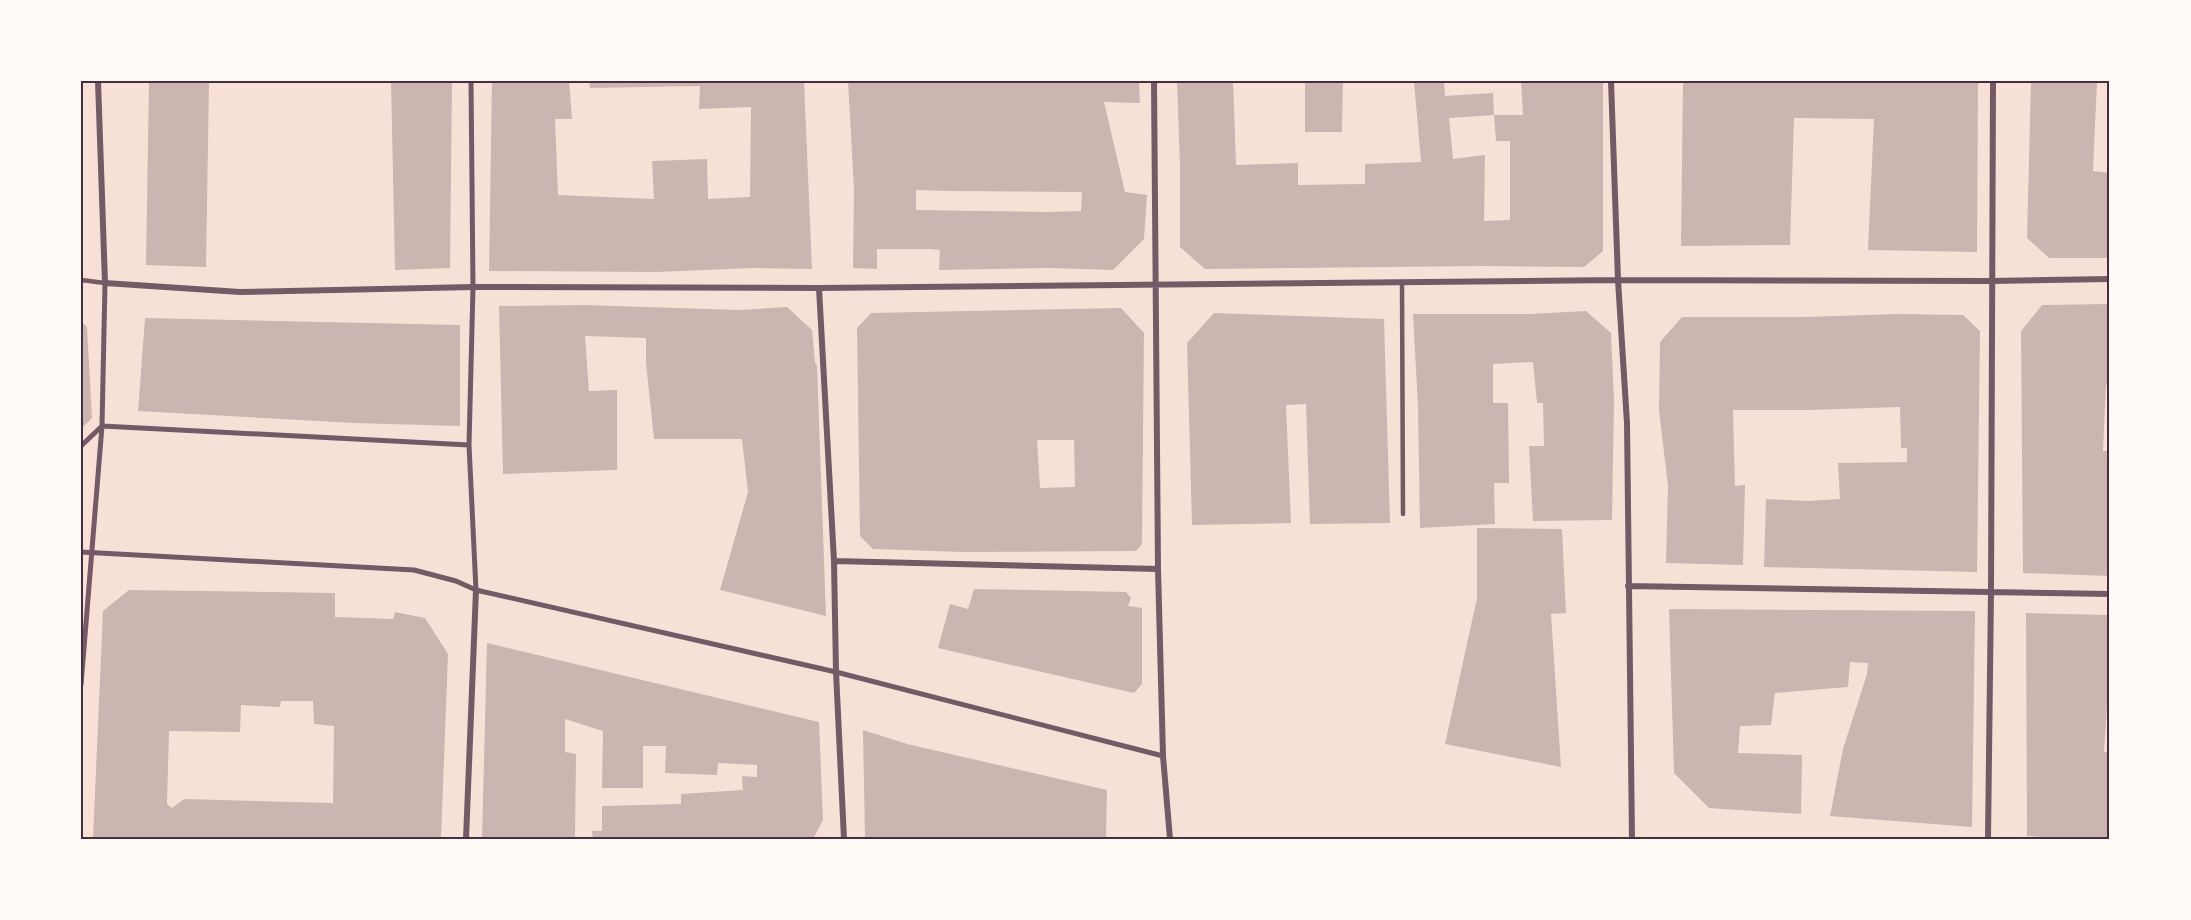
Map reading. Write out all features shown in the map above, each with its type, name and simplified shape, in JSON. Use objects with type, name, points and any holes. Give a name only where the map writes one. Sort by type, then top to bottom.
[{"type":"street","points":[[81,685],[102,426],[105,283],[98,81]]},
{"type":"street","points":[[466,839],[476,590],[470,445],[473,287],[471,81]]},
{"type":"street","points":[[1154,81],[1158,569],[1163,756],[1170,839]]},
{"type":"street","points":[[1611,81],[1618,280],[1627,423],[1632,839]]},
{"type":"street","points":[[1988,839],[1994,81]]},
{"type":"street","points":[[105,283],[240,291],[473,287],[819,288],[1618,280],[2110,279]]},
{"type":"street","points":[[819,288],[834,561],[836,672],[844,839]]},
{"type":"street","points":[[81,446],[102,426],[470,445]]},
{"type":"street","points":[[81,552],[414,570],[456,580],[476,590],[836,672],[1163,756]]},
{"type":"street","points":[[834,561],[1158,569]]},
{"type":"street","points":[[1628,586],[2110,594]]},
{"type":"lane","points":[[81,280],[105,283]]},
{"type":"lane","points":[[1402,282],[1403,514]]},
{"type":"building","points":[[149,81],[209,81],[206,267],[146,265]]},
{"type":"building","points":[[391,81],[452,81],[450,268],[395,270]]},
{"type":"building","points":[[492,81],[569,81],[572,119],[555,119],[558,195],[654,199],[652,161],[707,159],[708,199],[750,197],[751,107],[699,109],[700,86],[590,88],[589,81],[804,81],[812,269],[753,268],[657,272],[489,271]]},
{"type":"building","points":[[848,81],[1139,81],[1140,103],[1104,102],[1125,192],[1147,195],[1144,239],[1113,270],[1049,268],[939,270],[940,250],[929,249],[877,249],[877,269],[853,268],[854,189]],"holes":[[[916,190],[1082,192],[1081,211],[916,210]]]},
{"type":"building","points":[[1177,81],[1233,81],[1236,165],[1298,163],[1298,185],[1365,184],[1365,164],[1421,162],[1414,81],[1444,81],[1445,96],[1493,93],[1494,115],[1523,115],[1521,81],[1603,81],[1603,251],[1584,267],[1205,269],[1180,247]],"holes":[[[1494,115],[1496,141],[1510,141],[1510,220],[1484,221],[1485,155],[1453,159],[1449,118]]]},
{"type":"building","points":[[1305,81],[1343,81],[1342,132],[1305,132]]},
{"type":"building","points":[[1683,81],[1978,81],[1977,252],[1868,250],[1874,119],[1794,118],[1790,245],[1681,246]]},
{"type":"building","points":[[2031,81],[2097,81],[2093,171],[2110,173],[2110,258],[2049,258],[2027,238]]},
{"type":"building","points":[[2110,304],[2110,385],[2106,385],[2103,451],[2110,451],[2110,576],[2023,573],[2021,331],[2042,305]]},
{"type":"building","points":[[584,305],[740,310],[787,307],[812,330],[817,366],[826,616],[720,590],[748,492],[742,439],[654,439],[646,363],[646,338],[585,336],[589,391],[617,390],[617,470],[503,474],[499,306]]},
{"type":"building","points":[[1121,308],[1144,333],[1142,544],[1136,551],[963,552],[873,549],[860,536],[857,328],[871,313]],"holes":[[[1037,440],[1074,440],[1075,487],[1040,488]]]},
{"type":"building","points":[[1586,311],[1611,333],[1614,401],[1612,520],[1533,521],[1529,446],[1544,446],[1543,403],[1537,403],[1533,362],[1493,364],[1493,403],[1508,403],[1509,483],[1494,483],[1495,524],[1420,528],[1418,407],[1413,314],[1529,314]]},
{"type":"building","points":[[1214,313],[1384,319],[1390,523],[1310,524],[1306,404],[1286,405],[1291,523],[1192,525],[1187,343]]},
{"type":"building","points":[[1963,315],[1980,331],[1977,572],[1764,567],[1766,499],[1807,501],[1840,499],[1838,463],[1907,462],[1907,448],[1901,448],[1900,407],[1733,410],[1735,486],[1745,485],[1743,565],[1666,563],[1668,486],[1659,410],[1660,342],[1682,317]]},
{"type":"building","points":[[145,318],[460,325],[460,426],[354,423],[138,411]]},
{"type":"building","points":[[81,321],[87,327],[92,418],[81,429]]},
{"type":"building","points":[[1477,528],[1562,529],[1566,613],[1551,614],[1561,767],[1445,744],[1477,598]]},
{"type":"building","points":[[974,589],[1126,592],[1131,598],[1128,606],[1142,608],[1142,684],[1134,693],[938,648],[950,604],[968,609]]},
{"type":"building","points":[[129,590],[335,593],[335,617],[393,619],[395,612],[425,618],[448,654],[441,839],[93,839],[103,611]],"holes":[[[281,701],[313,701],[314,724],[334,726],[333,803],[184,799],[172,808],[167,804],[169,731],[240,732],[241,705],[280,707]]]},
{"type":"building","points":[[1669,609],[1975,611],[1972,827],[1830,816],[1843,749],[1867,674],[1868,663],[1850,662],[1848,687],[1775,693],[1771,725],[1740,726],[1738,753],[1802,755],[1801,814],[1709,808],[1674,773]]},
{"type":"building","points":[[2026,613],[2110,615],[2110,708],[2107,708],[2104,752],[2110,752],[2110,839],[2027,836]]},
{"type":"building","points":[[487,643],[819,722],[823,820],[813,839],[593,839],[592,831],[602,831],[602,806],[681,804],[681,794],[743,790],[742,776],[757,777],[757,765],[718,763],[717,775],[665,773],[666,746],[643,746],[643,788],[602,788],[603,731],[565,719],[565,752],[576,754],[575,839],[482,839]]},
{"type":"building","points":[[863,730],[907,744],[1107,790],[1106,839],[865,839]]}]
